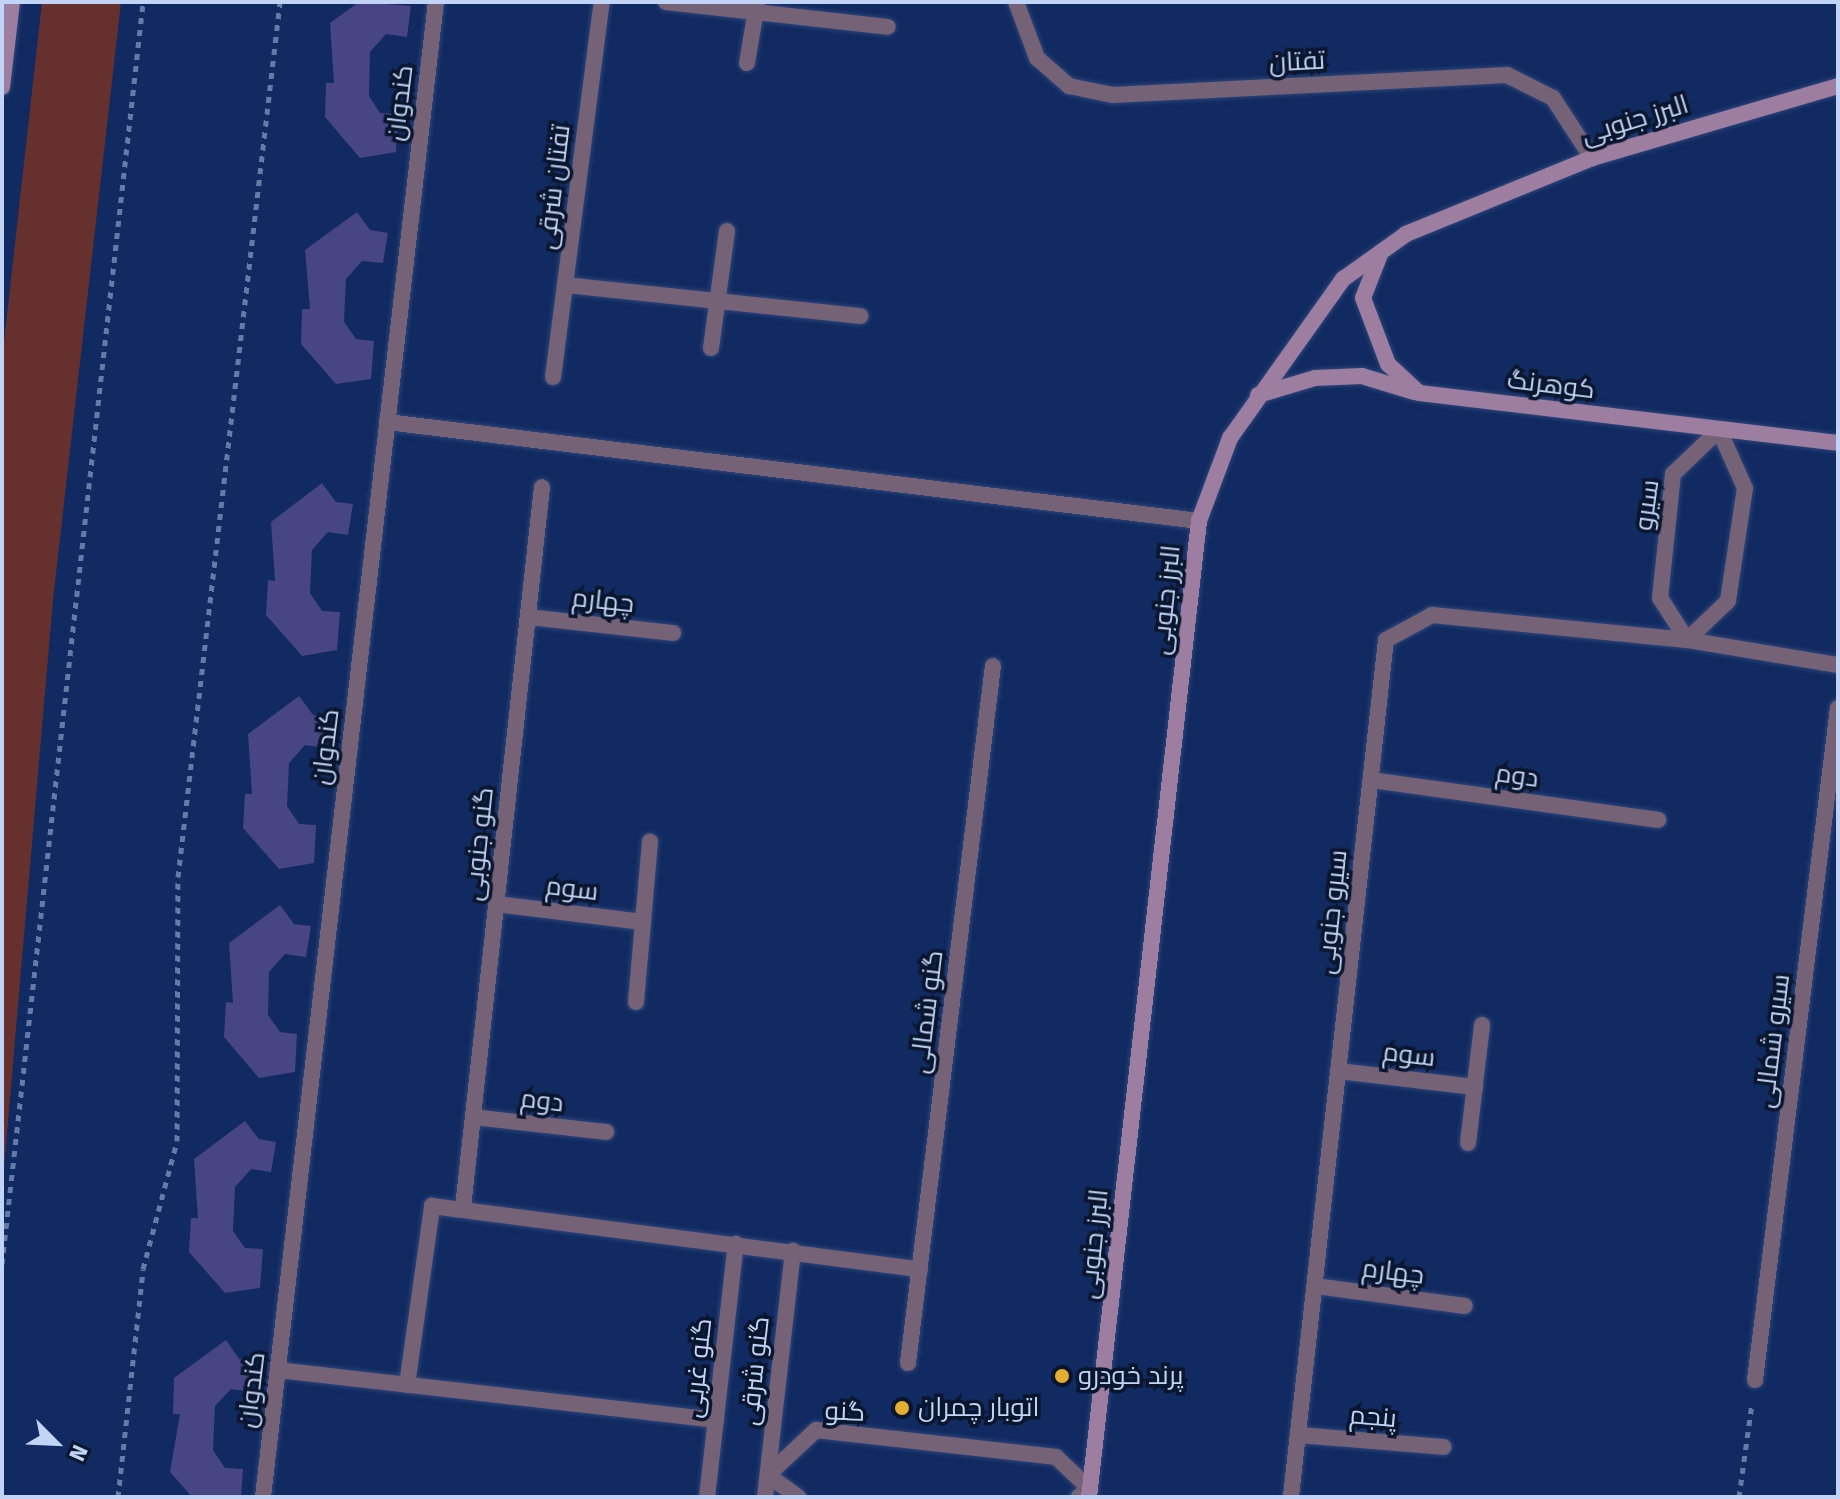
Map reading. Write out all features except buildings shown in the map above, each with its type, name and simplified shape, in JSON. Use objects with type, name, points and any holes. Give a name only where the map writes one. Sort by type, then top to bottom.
[{"type":"street","points":[[2,87],[12,2]]},
{"type":"street","name":"کندوان","points":[[263,1497],[436,2]]},
{"type":"street","name":"تفتان شرقی","points":[[553,377],[602,2]]},
{"type":"street","points":[[666,2],[757,7],[888,27]]},
{"type":"street","name":"تفتان","points":[[1016,2],[1037,58],[1069,86],[1113,95],[1507,75],[1553,98],[1592,158]]},
{"type":"street","points":[[747,63],[757,7]]},
{"type":"street","name":"البرز جنوبی","points":[[1086,1494],[1199,521],[1230,438],[1343,279],[1406,234],[1592,158],[1838,86]]},
{"type":"street","points":[[711,348],[727,231]]},
{"type":"street","points":[[1381,252],[1363,298],[1388,364],[1419,393]]},
{"type":"street","points":[[565,285],[860,316]]},
{"type":"street","name":"کوهرنگ","points":[[1258,395],[1315,378],[1362,376],[1419,393],[1838,443]]},
{"type":"street","points":[[387,422],[1199,521]]},
{"type":"street","points":[[1687,640],[1728,601],[1745,488],[1719,430]]},
{"type":"street","name":"سیرو","points":[[1687,640],[1660,598],[1673,474],[1719,430]]},
{"type":"street","name":"گنو جنوبی","points":[[463,1207],[542,487]]},
{"type":"street","name":"سیرو جنوبی","points":[[1291,1496],[1386,640],[1432,615],[1687,640]]},
{"type":"street","name":"چهارم","points":[[528,617],[673,633]]},
{"type":"street","points":[[1687,640],[1838,665]]},
{"type":"street","name":"گنو شمالی","points":[[908,1363],[993,666]]},
{"type":"street","name":"سیرو شمالی","points":[[1755,1380],[1838,708]]},
{"type":"street","name":"دوم","points":[[1371,780],[1658,820]]},
{"type":"street","points":[[636,1002],[650,842]]},
{"type":"street","name":"سوم","points":[[496,904],[643,922]]},
{"type":"street","points":[[1468,1143],[1482,1025]]},
{"type":"street","name":"سوم","points":[[1338,1071],[1475,1087]]},
{"type":"street","name":"دوم","points":[[473,1117],[606,1132]]},
{"type":"street","points":[[407,1385],[432,1206],[463,1207],[920,1269]]},
{"type":"street","name":"گنو غربی","points":[[707,1497],[736,1244]]},
{"type":"street","name":"گنو شرقی","points":[[765,1497],[793,1251]]},
{"type":"street","name":"چهارم","points":[[1315,1286],[1465,1306]]},
{"type":"street","points":[[278,1370],[716,1420]]},
{"type":"street","name":"گنو","points":[[768,1475],[816,1430],[1056,1457],[1086,1494]]},
{"type":"street","name":"پنجم","points":[[1298,1435],[1444,1447]]},
{"type":"street","points":[[768,1475],[798,1497]]},
{"type":"path","points":[[2,1264],[143,2]]},
{"type":"path","points":[[118,1497],[143,1269],[177,1141],[178,877],[280,2]]},
{"type":"path","points":[[1739,1497],[1755,1380]]},
{"type":"shaded area","points":[[42,2],[121,2],[53,600],[2,1191],[2,359]]},
{"type":"place","name":"پرند خودرو","points":[[1062,1376]]},
{"type":"place","name":"اتوبار چمران","points":[[902,1408]]}]
